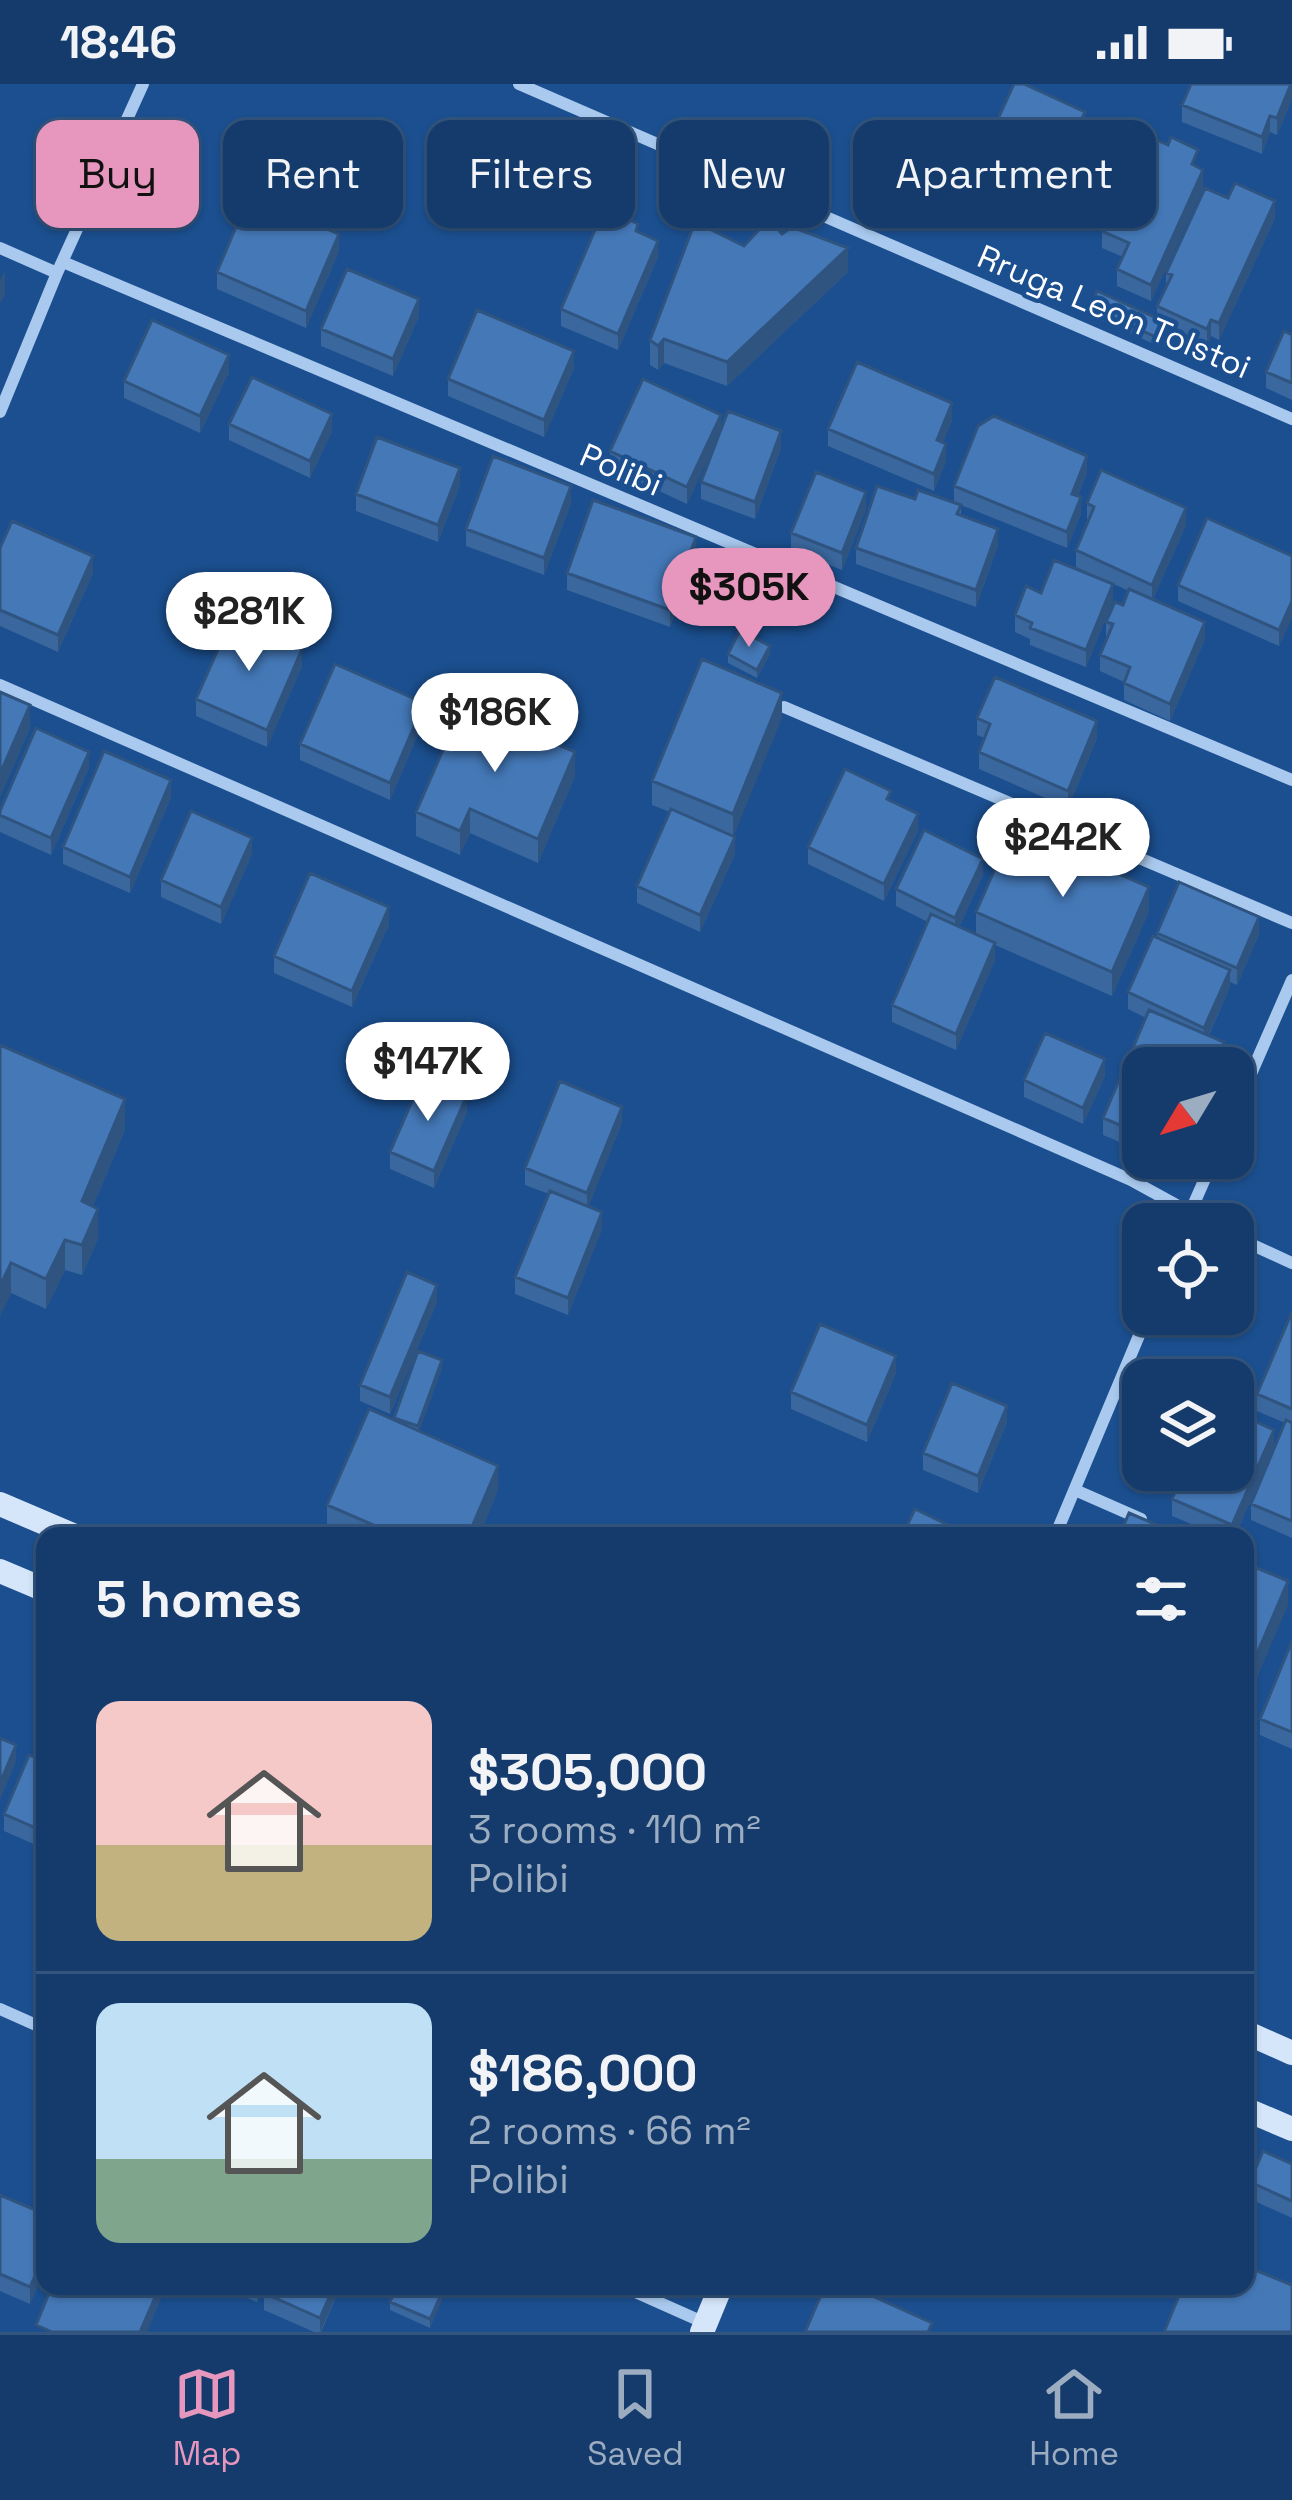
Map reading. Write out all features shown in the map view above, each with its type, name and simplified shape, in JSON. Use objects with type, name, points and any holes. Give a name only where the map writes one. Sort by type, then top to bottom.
[{"type":"main road","points":[[0,1504],[54,1527]]},
{"type":"main road","points":[[0,1571],[36,1586]]},
{"type":"main road","points":[[1254,2036],[1292,2053]]},
{"type":"main road","points":[[1254,2113],[1292,2129]]},
{"type":"main road","points":[[703,2328],[717,2295]]},
{"type":"street","points":[[0,412],[143,84]]},
{"type":"street","name":"Rruga Leon Tolstoi","points":[[519,84],[1292,418]]},
{"type":"street","name":"Polibi","points":[[0,248],[60,267],[1292,780]]},
{"type":"street","points":[[0,685],[1109,1171],[1163,1203]]},
{"type":"street","points":[[784,707],[1292,923]]},
{"type":"street","points":[[1254,1067],[1292,980]]},
{"type":"street","points":[[1254,1246],[1292,1263]]},
{"type":"street","points":[[1059,1527],[1139,1335]]},
{"type":"street","points":[[1075,1490],[1160,1527]]},
{"type":"street","points":[[0,2009],[36,2025]]},
{"type":"street","points":[[639,2295],[703,2328]]},
{"type":"building","points":[[1014,84],[1024,84],[1085,112],[1081,120],[998,120]]},
{"type":"building","points":[[1191,84],[1291,84],[1277,118],[1270,116],[1262,137],[1182,105]]},
{"type":"building","points":[[1171,137],[1198,150],[1192,164],[1203,170],[1151,285],[1117,269],[1129,243],[1102,231],[1156,228],[1156,140],[1168,145]]},
{"type":"building","points":[[1235,183],[1275,201],[1219,323],[1211,320],[1207,329],[1157,306],[1172,275],[1166,273],[1205,188],[1228,198]]},
{"type":"building","points":[[635,223],[636,231],[658,241],[618,334],[561,309],[596,228],[635,228]]},
{"type":"building","points":[[236,228],[325,228],[339,234],[306,311],[217,272]]},
{"type":"building","points":[[693,228],[707,228],[744,246],[761,228],[777,228],[782,234],[795,228],[848,248],[727,362],[664,339],[658,346],[650,340]]},
{"type":"building","points":[[347,269],[419,299],[393,359],[321,329]]},
{"type":"building","points":[[1097,291],[1163,321],[1156,337],[1090,307]]},
{"type":"building","points":[[477,310],[574,351],[544,420],[448,379]]},
{"type":"building","points":[[152,320],[229,355],[200,416],[124,381]]},
{"type":"building","points":[[1284,331],[1292,335],[1292,383],[1266,372]]},
{"type":"building","points":[[857,362],[952,403],[937,440],[946,444],[934,474],[828,429]]},
{"type":"building","points":[[252,377],[332,414],[310,461],[229,424]]},
{"type":"building","points":[[643,379],[721,415],[687,487],[610,451]]},
{"type":"building","points":[[728,411],[781,431],[755,502],[701,482]]},
{"type":"building","points":[[994,416],[1087,456],[1072,494],[1081,497],[1067,532],[954,486],[978,426]]},
{"type":"building","points":[[377,437],[460,468],[438,525],[356,494]]},
{"type":"building","points":[[493,456],[571,486],[544,558],[466,529]]},
{"type":"building","points":[[1101,470],[1186,508],[1152,585],[1076,550],[1094,507],[1087,503]]},
{"type":"building","points":[[816,472],[866,492],[842,553],[791,533]]},
{"type":"building","points":[[877,486],[915,499],[918,490],[961,505],[957,514],[998,529],[976,590],[856,548]]},
{"type":"building","points":[[593,500],[696,537],[670,610],[567,573]]},
{"type":"building","points":[[1207,518],[1292,556],[1292,601],[1279,630],[1178,585]]},
{"type":"building","points":[[12,521],[93,556],[58,635],[0,610],[0,548]]},
{"type":"building","points":[[1054,560],[1113,584],[1086,650],[1030,628],[1032,623],[1015,615],[1026,586],[1041,593]]},
{"type":"building","points":[[1129,589],[1205,622],[1170,704],[1124,683],[1130,667],[1100,655],[1113,624],[1106,622],[1115,602],[1123,605]]},
{"type":"building","points":[[232,618],[302,649],[267,730],[196,699]]},
{"type":"building","points":[[740,630],[770,646],[757,670],[728,654]]},
{"type":"building","points":[[702,659],[782,693],[733,814],[652,781]]},
{"type":"building","points":[[335,664],[424,703],[390,783],[300,744]]},
{"type":"building","points":[[995,677],[1097,721],[1068,791],[979,752],[990,724],[977,718]]},
{"type":"building","points":[[0,692],[30,705],[0,774]]},
{"type":"building","points":[[463,704],[575,752],[538,839],[470,809],[460,831],[416,812]]},
{"type":"building","points":[[36,728],[89,752],[51,838],[0,815]]},
{"type":"building","points":[[104,751],[171,780],[130,877],[63,847]]},
{"type":"building","points":[[845,769],[891,791],[887,799],[918,814],[884,884],[808,847]]},
{"type":"building","points":[[671,809],[735,837],[700,915],[637,886]]},
{"type":"building","points":[[191,811],[252,838],[221,907],[161,880]]},
{"type":"building","points":[[1013,828],[1149,887],[1112,972],[976,912]]},
{"type":"building","points":[[924,830],[983,859],[955,918],[896,889]]},
{"type":"building","points":[[310,873],[389,907],[352,991],[274,956]]},
{"type":"building","points":[[1179,882],[1259,917],[1237,968],[1157,933]]},
{"type":"building","points":[[931,914],[995,943],[956,1034],[892,1005]]},
{"type":"building","points":[[1153,936],[1230,970],[1204,1028],[1128,992]]},
{"type":"building","points":[[1149,1010],[1224,1042],[1222,1047],[1133,1047]]},
{"type":"building","points":[[1045,1033],[1105,1059],[1083,1108],[1024,1080]]},
{"type":"building","points":[[0,1045],[125,1099],[82,1201],[98,1209],[82,1245],[65,1240],[46,1279],[11,1263],[0,1286]]},
{"type":"building","points":[[1122,1073],[1122,1126],[1103,1118]]},
{"type":"building","points":[[423,1076],[467,1095],[434,1171],[390,1152]]},
{"type":"building","points":[[560,1081],[622,1107],[587,1193],[525,1168]]},
{"type":"building","points":[[550,1191],[602,1212],[568,1298],[515,1277]]},
{"type":"building","points":[[407,1272],[437,1285],[390,1397],[360,1385]]},
{"type":"building","points":[[1292,1312],[1292,1409],[1257,1394]]},
{"type":"building","points":[[820,1324],[896,1356],[867,1425],[791,1392]]},
{"type":"building","points":[[418,1351],[442,1360],[418,1426],[394,1418]]},
{"type":"building","points":[[952,1383],[1007,1406],[978,1476],[923,1453]]},
{"type":"building","points":[[369,1409],[498,1466],[472,1527],[378,1527],[327,1505]]},
{"type":"building","points":[[1286,1420],[1292,1423],[1292,1521],[1251,1504]]},
{"type":"building","points":[[1254,1421],[1274,1430],[1254,1475]]},
{"type":"building","points":[[1176,1491],[1247,1491],[1232,1525],[1172,1499]]},
{"type":"building","points":[[915,1509],[952,1527],[906,1527]]},
{"type":"building","points":[[1129,1513],[1162,1527],[1123,1527]]},
{"type":"building","points":[[1254,1567],[1288,1581],[1254,1661]]},
{"type":"building","points":[[1292,1641],[1292,1732],[1260,1719]]},
{"type":"building","points":[[0,1738],[16,1745],[0,1783]]},
{"type":"building","points":[[29,1755],[36,1758],[36,1828],[4,1814]]},
{"type":"building","points":[[1263,2151],[1292,2164],[1292,2201],[1254,2184]]},
{"type":"building","points":[[0,2195],[36,2210],[36,2273],[30,2287],[0,2274]]},
{"type":"building","points":[[1254,2270],[1292,2285],[1292,2332],[1164,2332],[1179,2295],[1254,2295]]},
{"type":"building","points":[[48,2295],[156,2295],[140,2332],[52,2332],[36,2325]]},
{"type":"building","points":[[268,2295],[330,2295],[320,2318]]},
{"type":"building","points":[[393,2295],[441,2295],[430,2319],[390,2302]]},
{"type":"building","points":[[821,2295],[870,2295],[932,2323],[928,2332],[805,2332]]}]
